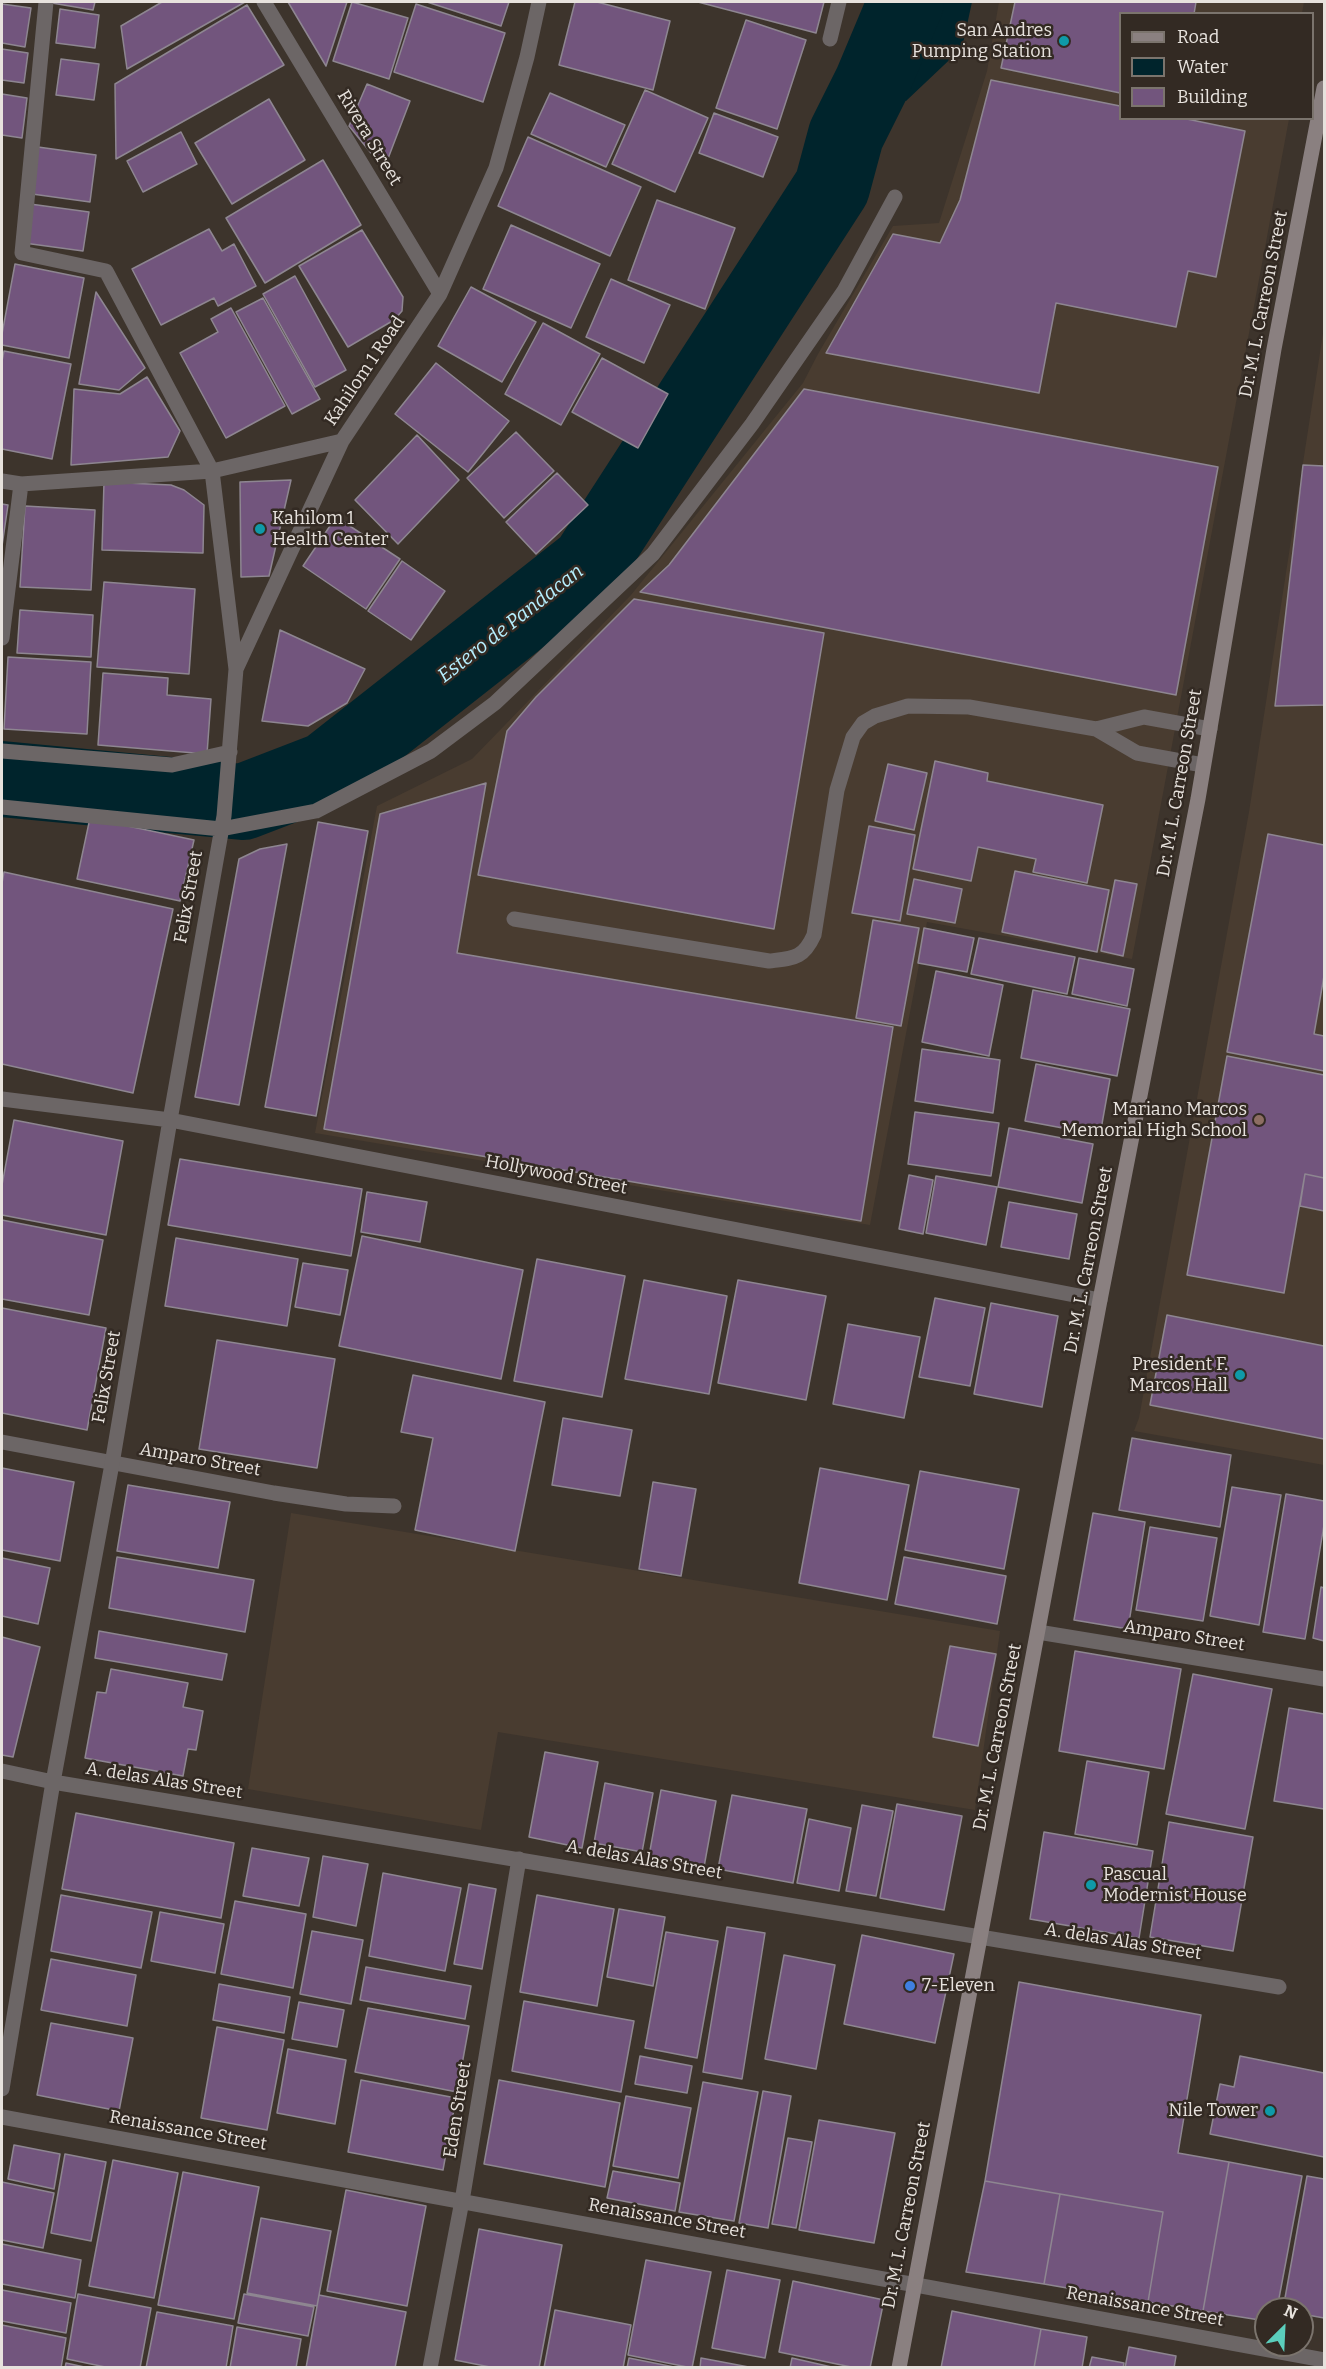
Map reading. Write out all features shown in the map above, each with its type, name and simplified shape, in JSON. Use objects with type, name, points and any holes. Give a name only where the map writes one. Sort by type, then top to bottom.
[{"type":"main road","name":"Dr. M. L. Carreon Street","points":[[899,2367],[1210,729],[1274,349],[1324,88]]},
{"type":"street","points":[[46,2],[22,253],[106,271],[212,471]]},
{"type":"street","name":"Rivera Street","points":[[264,2],[440,294]]},
{"type":"street","name":"Kahilom 1 Road","points":[[2,481],[21,484],[212,471],[342,441],[440,294],[496,168],[527,57],[539,2]]},
{"type":"street","points":[[830,39],[838,2]]},
{"type":"street","points":[[2,807],[223,822],[316,811],[430,752],[495,703],[653,554],[752,424],[837,300],[895,197]]},
{"type":"street","name":"Felix Street","points":[[236,669],[342,441]]},
{"type":"street","name":"Felix Street","points":[[2,2089],[53,1782],[112,1464],[223,822],[236,669],[212,471]]},
{"type":"street","points":[[2,638],[21,484]]},
{"type":"street","points":[[514,918],[769,961],[795,958],[808,948],[814,935],[837,790],[853,736],[863,723],[876,716],[908,706],[969,707],[1096,729],[1137,753],[1203,765]]},
{"type":"street","points":[[1096,729],[1144,717],[1210,729]]},
{"type":"street","points":[[2,751],[172,765],[230,757]]},
{"type":"street","name":"Hollywood Street","points":[[2,1099],[170,1120],[1100,1300]]},
{"type":"street","name":"Amparo Street","points":[[2,1442],[112,1464],[346,1504],[394,1506]]},
{"type":"street","name":"Amparo Street","points":[[1038,1632],[1324,1679]]},
{"type":"street","name":"A. delas Alas Street","points":[[2,1771],[53,1782],[519,1859],[980,1939],[1280,1987]]},
{"type":"street","name":"Eden Street","points":[[430,2367],[462,2201],[519,1859]]},
{"type":"street","name":"Renaissance Street","points":[[2,2117],[1324,2360]]},
{"type":"shaded area","points":[[999,2],[1304,2],[1302,12],[1119,12],[1119,120],[1289,120],[1132,959],[927,922],[870,1225],[315,1133],[377,806],[472,759],[631,595],[803,383],[893,226],[939,223],[987,71]]},
{"type":"shaded area","name":"Mariano Marcos Memorial High School","points":[[1324,327],[1324,1465],[1134,1431],[1139,1418],[1249,812]]},
{"type":"shaded area","points":[[291,1513],[1000,1631],[975,1810],[498,1732],[481,1830],[248,1789]]},
{"type":"water","points":[[867,2],[972,2],[962,48],[906,101],[840,67],[853,56]]},
{"type":"building","points":[[46,2],[95,2],[93,10]]},
{"type":"building","points":[[162,2],[245,2],[127,69],[121,26]]},
{"type":"building","points":[[288,2],[347,2],[326,66]]},
{"type":"building","points":[[352,2],[408,18],[389,79],[333,61]]},
{"type":"building","points":[[427,2],[509,2],[501,26]]},
{"type":"building","points":[[575,2],[597,2],[670,21],[653,90],[559,65]]},
{"type":"building","points":[[698,2],[824,2],[816,33]]},
{"type":"building","name":"San Andres Pumping Station","points":[[1015,2],[1196,2],[1194,12],[1119,12],[1119,93],[1001,68]]},
{"type":"building","points":[[2,4],[31,8],[25,47],[2,43]]},
{"type":"building","points":[[416,4],[505,33],[483,102],[394,72]]},
{"type":"building","points":[[247,5],[284,65],[116,159],[115,84]]},
{"type":"building","points":[[60,9],[99,15],[95,48],[56,43]]},
{"type":"building","points":[[746,20],[806,40],[777,129],[716,108]]},
{"type":"building","points":[[2,49],[28,53],[24,83],[2,80]]},
{"type":"building","points":[[61,59],[99,64],[94,100],[56,95]]},
{"type":"building","points":[[991,80],[1119,106],[1119,120],[1192,120],[1245,131],[1216,277],[1188,271],[1176,327],[1056,303],[1039,393],[826,353],[893,234],[940,243],[960,200]]},
{"type":"building","points":[[367,84],[410,101],[384,169],[349,126]]},
{"type":"building","points":[[645,90],[708,118],[675,192],[612,164]]},
{"type":"building","points":[[550,93],[625,125],[606,167],[531,134]]},
{"type":"building","points":[[2,94],[27,98],[22,138],[2,135]]},
{"type":"building","points":[[269,99],[305,160],[232,204],[195,143]]},
{"type":"building","points":[[714,113],[778,137],[763,177],[699,153]]},
{"type":"building","points":[[181,132],[197,164],[143,192],[127,161]]},
{"type":"building","points":[[528,137],[641,187],[610,256],[498,206]]},
{"type":"building","points":[[38,147],[96,155],[90,202],[32,194]]},
{"type":"building","points":[[323,160],[361,225],[265,283],[226,218]]},
{"type":"building","points":[[657,200],[735,228],[705,309],[628,280]]},
{"type":"building","points":[[30,204],[89,212],[83,251],[24,243]]},
{"type":"building","points":[[511,225],[600,264],[571,328],[483,289]]},
{"type":"building","points":[[209,229],[222,251],[234,244],[256,286],[218,306],[214,298],[161,325],[132,269]]},
{"type":"building","points":[[362,230],[403,297],[402,311],[394,320],[348,347],[299,266]]},
{"type":"building","points":[[15,264],[84,278],[69,358],[2,345]]},
{"type":"building","points":[[295,276],[346,370],[315,387],[263,294]]},
{"type":"building","points":[[611,279],[670,305],[644,363],[586,337]]},
{"type":"building","points":[[471,287],[536,322],[502,382],[438,346]]},
{"type":"building","points":[[96,292],[145,368],[119,390],[79,384]]},
{"type":"building","points":[[263,298],[320,399],[292,414],[236,312]]},
{"type":"building","points":[[231,308],[285,406],[226,438],[180,353],[218,332],[211,319]]},
{"type":"building","points":[[543,323],[600,354],[561,425],[505,394]]},
{"type":"building","points":[[4,351],[71,364],[52,459],[2,449]]},
{"type":"building","points":[[602,358],[668,394],[638,448],[572,412]]},
{"type":"building","points":[[436,363],[509,421],[468,472],[395,414]]},
{"type":"building","points":[[147,377],[180,431],[168,457],[71,465],[74,389],[120,394]]},
{"type":"building","points":[[804,389],[1218,467],[1176,695],[640,592],[669,565]]},
{"type":"building","points":[[516,432],[554,471],[504,518],[467,478]]},
{"type":"building","points":[[417,435],[459,480],[398,544],[355,500]]},
{"type":"building","points":[[1303,465],[1324,466],[1324,705],[1275,706]]},
{"type":"building","points":[[557,473],[588,505],[536,554],[506,522]]},
{"type":"building","name":"Kahilom 1 Health Center","points":[[291,480],[269,576],[241,577],[240,482]]},
{"type":"building","points":[[104,482],[171,485],[184,490],[204,505],[203,553],[102,550]]},
{"type":"building","points":[[2,504],[8,505],[2,546]]},
{"type":"building","points":[[25,506],[95,510],[91,590],[20,587]]},
{"type":"building","points":[[336,517],[400,559],[366,609],[303,566]]},
{"type":"building","points":[[402,561],[445,591],[411,640],[368,611]]},
{"type":"building","points":[[104,582],[195,589],[189,674],[97,667]]},
{"type":"building","points":[[634,599],[824,633],[774,929],[478,875],[507,731],[536,697]]},
{"type":"building","points":[[20,610],[93,615],[91,657],[17,653]]},
{"type":"building","points":[[280,630],[365,669],[347,703],[308,726],[262,721]]},
{"type":"building","points":[[8,657],[91,662],[87,734],[4,729]]},
{"type":"building","points":[[103,673],[168,678],[167,695],[211,699],[207,754],[98,745]]},
{"type":"building","points":[[935,761],[988,773],[987,781],[1103,805],[1087,883],[1033,872],[1036,859],[978,847],[971,881],[913,869]]},
{"type":"building","points":[[888,764],[927,773],[914,830],[875,821]]},
{"type":"building","points":[[486,783],[457,953],[893,1027],[861,1221],[324,1129],[380,814]]},
{"type":"building","points":[[90,818],[194,840],[180,901],[77,879]]},
{"type":"building","points":[[318,822],[368,831],[316,1116],[265,1107]]},
{"type":"building","points":[[869,826],[915,835],[900,921],[852,913]]},
{"type":"building","points":[[1268,834],[1324,845],[1324,976],[1314,1034],[1324,1036],[1324,1071],[1227,1052]]},
{"type":"building","points":[[287,844],[239,1105],[195,1097],[239,859],[260,849]]},
{"type":"building","points":[[1015,871],[1109,890],[1097,952],[1002,932]]},
{"type":"building","points":[[4,872],[173,909],[133,1093],[2,1064],[2,883]]},
{"type":"building","points":[[914,879],[962,889],[955,923],[907,914]]},
{"type":"building","points":[[1115,880],[1137,884],[1123,956],[1101,951]]},
{"type":"building","points":[[873,920],[919,928],[901,1026],[856,1018]]},
{"type":"building","points":[[924,928],[974,938],[967,972],[918,963]]},
{"type":"building","points":[[979,938],[1075,957],[1067,994],[971,974]]},
{"type":"building","points":[[1079,958],[1134,969],[1127,1006],[1072,994]]},
{"type":"building","points":[[936,971],[1003,985],[989,1056],[922,1042]]},
{"type":"building","points":[[1033,990],[1130,1009],[1117,1076],[1021,1058]]},
{"type":"building","points":[[922,1049],[1000,1060],[993,1113],[915,1101]]},
{"type":"building","points":[[1227,1056],[1324,1075],[1324,1178],[1305,1174],[1284,1293],[1187,1275]]},
{"type":"building","points":[[1036,1064],[1110,1079],[1100,1135],[1025,1121]]},
{"type":"building","points":[[915,1112],[999,1123],[991,1176],[908,1164]]},
{"type":"building","points":[[14,1120],[123,1141],[106,1235],[2,1215],[2,1185]]},
{"type":"building","points":[[1009,1128],[1093,1144],[1082,1203],[998,1187]]},
{"type":"building","points":[[180,1159],[362,1189],[351,1256],[168,1225]]},
{"type":"building","points":[[1305,1174],[1324,1178],[1324,1211],[1300,1206]]},
{"type":"building","points":[[909,1175],[933,1180],[923,1234],[899,1229]]},
{"type":"building","points":[[936,1176],[997,1187],[986,1245],[926,1233]]},
{"type":"building","points":[[367,1192],[427,1202],[420,1242],[361,1232]]},
{"type":"building","points":[[1009,1202],[1077,1214],[1069,1259],[1001,1247]]},
{"type":"building","points":[[2,1220],[103,1240],[89,1315],[2,1299]]},
{"type":"building","points":[[362,1236],[523,1270],[501,1379],[339,1346]]},
{"type":"building","points":[[176,1238],[298,1259],[287,1326],[165,1306]]},
{"type":"building","points":[[537,1259],[625,1276],[602,1397],[514,1381]]},
{"type":"building","points":[[303,1263],[348,1270],[340,1315],[295,1307]]},
{"type":"building","points":[[644,1280],[727,1296],[709,1394],[625,1379]]},
{"type":"building","points":[[738,1280],[826,1296],[806,1400],[718,1383]]},
{"type":"building","points":[[935,1298],[985,1308],[970,1386],[919,1377]]},
{"type":"building","points":[[991,1303],[1058,1316],[1042,1407],[974,1394]]},
{"type":"building","points":[[2,1308],[106,1328],[87,1430],[2,1413]]},
{"type":"building","name":"President F. Marcos Hall","points":[[1167,1315],[1324,1346],[1324,1439],[1150,1405]]},
{"type":"building","points":[[848,1324],[920,1337],[904,1418],[833,1404]]},
{"type":"building","points":[[217,1340],[335,1359],[317,1468],[199,1449]]},
{"type":"building","points":[[413,1375],[545,1402],[515,1551],[415,1530],[433,1438],[401,1432]]},
{"type":"building","points":[[563,1418],[632,1430],[620,1496],[552,1485]]},
{"type":"building","points":[[1132,1438],[1231,1455],[1220,1527],[1119,1510]]},
{"type":"building","points":[[2,1468],[74,1482],[60,1561],[2,1550]]},
{"type":"building","points":[[820,1468],[909,1485],[887,1600],[799,1583]]},
{"type":"building","points":[[920,1471],[1019,1489],[1004,1569],[905,1550]]},
{"type":"building","points":[[653,1482],[696,1489],[681,1576],[639,1569]]},
{"type":"building","points":[[128,1485],[230,1502],[218,1568],[117,1551]]},
{"type":"building","points":[[1232,1487],[1281,1495],[1259,1625],[1210,1616]]},
{"type":"building","points":[[1286,1494],[1324,1501],[1324,1525],[1305,1639],[1263,1632]]},
{"type":"building","points":[[1093,1513],[1145,1522],[1128,1629],[1074,1620]]},
{"type":"building","points":[[1150,1527],[1217,1538],[1203,1621],[1136,1610]]},
{"type":"building","points":[[117,1557],[254,1580],[245,1632],[109,1608]]},
{"type":"building","points":[[904,1557],[1006,1576],[997,1624],[895,1604]]},
{"type":"building","points":[[2,1558],[50,1568],[38,1624],[2,1616]]},
{"type":"building","points":[[1321,1587],[1324,1588],[1324,1641],[1313,1638]]},
{"type":"building","points":[[99,1631],[227,1654],[222,1680],[95,1658]]},
{"type":"building","points":[[2,1637],[40,1647],[13,1757],[2,1755]]},
{"type":"building","points":[[950,1646],[996,1654],[978,1746],[933,1737]]},
{"type":"building","points":[[1075,1651],[1181,1669],[1164,1769],[1059,1751]]},
{"type":"building","points":[[111,1669],[188,1683],[183,1707],[203,1711],[196,1750],[188,1749],[183,1776],[85,1758],[97,1692],[106,1693]]},
{"type":"building","points":[[1193,1674],[1272,1689],[1245,1829],[1166,1814]]},
{"type":"building","points":[[1289,1708],[1324,1714],[1324,1809],[1274,1801]]},
{"type":"building","points":[[545,1752],[598,1762],[582,1848],[529,1837]]},
{"type":"building","points":[[1087,1761],[1149,1772],[1137,1845],[1075,1834]]},
{"type":"building","points":[[605,1783],[653,1793],[642,1852],[594,1843]]},
{"type":"building","points":[[661,1790],[716,1801],[704,1867],[649,1856]]},
{"type":"building","points":[[732,1795],[807,1809],[793,1883],[718,1869]]},
{"type":"building","points":[[897,1804],[962,1816],[944,1910],[880,1898]]},
{"type":"building","points":[[862,1805],[893,1811],[876,1896],[846,1891]]},
{"type":"building","points":[[76,1813],[234,1843],[221,1918],[62,1889]]},
{"type":"building","points":[[809,1819],[851,1828],[839,1891],[797,1883]]},
{"type":"building","points":[[1169,1822],[1253,1837],[1233,1951],[1150,1937]]},
{"type":"building","name":"Pascual Modernist House","points":[[1044,1832],[1153,1851],[1139,1938],[1030,1919]]},
{"type":"building","points":[[252,1848],[309,1858],[299,1906],[243,1896]]},
{"type":"building","points":[[323,1856],[368,1864],[356,1926],[313,1917]]},
{"type":"building","points":[[383,1873],[461,1888],[445,1971],[369,1956]]},
{"type":"building","points":[[469,1884],[496,1889],[482,1969],[454,1964]]},
{"type":"building","points":[[61,1895],[152,1912],[141,1968],[51,1951]]},
{"type":"building","points":[[537,1895],[614,1909],[597,2006],[520,1992]]},
{"type":"building","points":[[235,1901],[306,1914],[293,1988],[221,1974]]},
{"type":"building","points":[[619,1909],[665,1917],[653,1986],[607,1977]]},
{"type":"building","points":[[160,1912],[224,1924],[215,1973],[151,1961]]},
{"type":"building","points":[[727,1927],[765,1933],[742,2079],[703,2072]]},
{"type":"building","points":[[312,1931],[363,1940],[351,2004],[300,1994]]},
{"type":"building","points":[[666,1932],[718,1941],[697,2058],[645,2048]]},
{"type":"building","points":[[862,1935],[954,1954],[935,2043],[844,2024]]},
{"type":"building","points":[[784,1955],[835,1965],[816,2069],[765,2059]]},
{"type":"building","points":[[51,1959],[136,1975],[127,2026],[41,2010]]},
{"type":"building","points":[[366,1967],[471,1986],[465,2019],[360,2000]]},
{"type":"building","points":[[1019,1982],[1201,2015],[1178,2153],[1229,2162],[1203,2311],[1148,2302],[1163,2212],[985,2181]]},
{"type":"building","points":[[219,1984],[290,1997],[284,2033],[213,2020]]},
{"type":"building","points":[[524,2001],[634,2021],[621,2092],[512,2071]]},
{"type":"building","points":[[299,2002],[344,2010],[337,2047],[292,2039]]},
{"type":"building","points":[[368,2008],[469,2026],[457,2092],[355,2072]]},
{"type":"building","points":[[51,2023],[133,2038],[119,2111],[37,2095]]},
{"type":"building","points":[[217,2027],[284,2040],[267,2130],[201,2118]]},
{"type":"building","points":[[288,2049],[346,2060],[335,2124],[277,2113]]},
{"type":"building","points":[[640,2056],[692,2066],[687,2093],[635,2084]]},
{"type":"building","name":"Nile Tower","points":[[1240,2056],[1324,2073],[1324,2157],[1210,2134],[1220,2084],[1234,2087]]},
{"type":"building","points":[[361,2080],[456,2098],[443,2170],[348,2152]]},
{"type":"building","points":[[499,2080],[620,2103],[605,2187],[484,2164]]},
{"type":"building","points":[[703,2082],[758,2092],[734,2221],[679,2212]]},
{"type":"building","points":[[763,2091],[791,2096],[768,2228],[739,2223]]},
{"type":"building","points":[[626,2096],[691,2108],[678,2178],[613,2166]]},
{"type":"building","points":[[819,2120],[895,2133],[874,2243],[799,2230]]},
{"type":"building","points":[[788,2138],[812,2142],[796,2228],[772,2224]]},
{"type":"building","points":[[14,2145],[60,2154],[54,2189],[8,2179]]},
{"type":"building","points":[[65,2154],[106,2162],[91,2241],[51,2233]]},
{"type":"building","points":[[113,2160],[178,2173],[154,2298],[89,2286]]},
{"type":"building","points":[[1229,2162],[1302,2176],[1279,2297],[1254,2297],[1254,2319],[1203,2311]]},
{"type":"building","points":[[613,2171],[680,2183],[675,2211],[607,2198]]},
{"type":"building","points":[[183,2172],[259,2187],[234,2319],[158,2305]]},
{"type":"building","points":[[1307,2176],[1324,2179],[1324,2318],[1314,2316],[1314,2297],[1285,2297]]},
{"type":"building","points":[[985,2181],[1060,2194],[1044,2284],[966,2272]]},
{"type":"building","points":[[2,2182],[54,2193],[43,2248],[2,2240]]},
{"type":"building","points":[[346,2190],[426,2206],[407,2306],[327,2291]]},
{"type":"building","points":[[1060,2194],[1163,2212],[1148,2302],[1044,2284]]},
{"type":"building","points":[[261,2218],[331,2231],[317,2306],[247,2293]]},
{"type":"building","points":[[479,2229],[562,2245],[539,2368],[495,2368],[455,2360]]},
{"type":"building","points":[[2,2244],[81,2260],[75,2298],[2,2284]]},
{"type":"building","points":[[646,2260],[711,2272],[692,2368],[628,2355]]},
{"type":"building","points":[[727,2270],[780,2280],[765,2358],[712,2348]]},
{"type":"building","points":[[793,2281],[884,2300],[870,2368],[856,2368],[779,2352]]},
{"type":"building","points":[[2,2290],[71,2303],[66,2333],[2,2321]]},
{"type":"building","points":[[78,2294],[151,2308],[140,2368],[110,2368],[67,2359]]},
{"type":"building","points":[[244,2294],[314,2307],[308,2336],[238,2323]]},
{"type":"building","points":[[319,2295],[406,2312],[395,2368],[306,2368]]},
{"type":"building","points":[[555,2310],[631,2325],[623,2368],[544,2368]]},
{"type":"building","points":[[952,2311],[1041,2329],[1034,2368],[941,2368]]},
{"type":"building","points":[[157,2312],[233,2326],[226,2368],[146,2368]]},
{"type":"building","points":[[2,2325],[66,2338],[61,2368],[2,2368]]},
{"type":"building","points":[[237,2327],[301,2339],[296,2368],[230,2368]]},
{"type":"building","points":[[1041,2329],[1087,2337],[1082,2368],[1034,2368]]},
{"type":"building","points":[[1129,2347],[1176,2356],[1174,2368],[1125,2368]]},
{"type":"building","points":[[1092,2357],[1124,2363],[1123,2368],[1089,2368]]},
{"type":"building","points":[[629,2358],[679,2368],[627,2368]]},
{"type":"building","points":[[701,2358],[754,2368],[700,2368]]},
{"type":"building","points":[[792,2358],[836,2368],[790,2368]]},
{"type":"building","points":[[66,2363],[89,2368],[65,2368]]},
{"type":"waterway","name":"Estero de Pandacan","points":[[2,779],[243,802],[326,770],[589,563],[832,187],[846,135],[872,83],[906,2]]},
{"type":"place","name":"San Andres Pumping Station","points":[[1064,41]]},
{"type":"place","name":"Kahilom 1 Health Center","points":[[260,529]]},
{"type":"place","name":"Mariano Marcos Memorial High School","points":[[1259,1120]]},
{"type":"place","name":"President F. Marcos Hall","points":[[1240,1375]]},
{"type":"place","name":"Pascual Modernist House","points":[[1091,1885]]},
{"type":"place","name":"7-Eleven","points":[[910,1986]]},
{"type":"place","name":"Nile Tower","points":[[1270,2111]]}]
